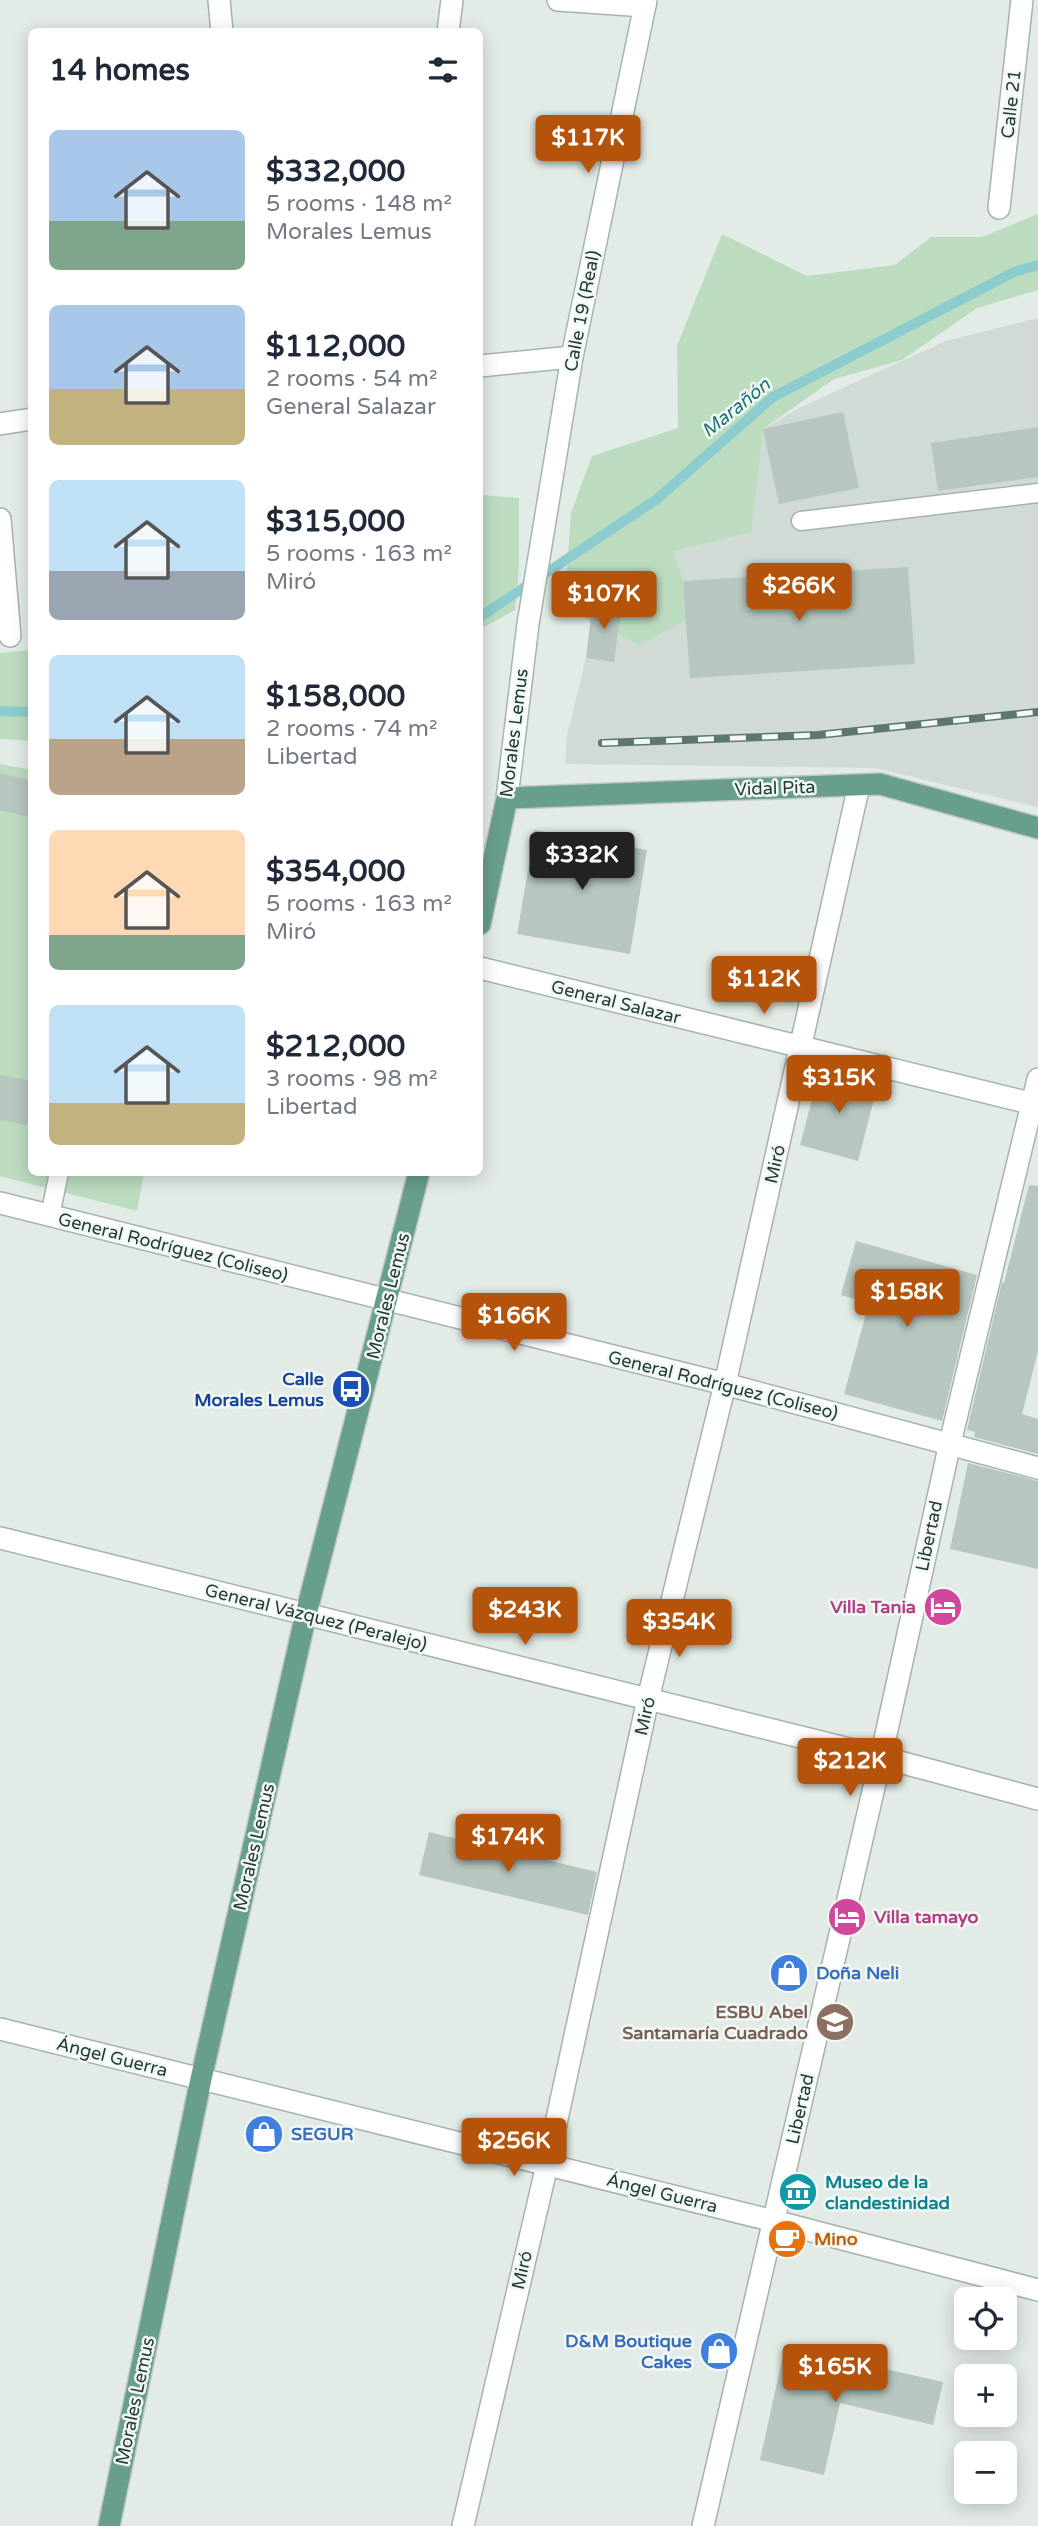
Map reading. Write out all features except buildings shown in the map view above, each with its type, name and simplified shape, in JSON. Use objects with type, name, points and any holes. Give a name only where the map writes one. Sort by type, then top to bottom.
[{"type":"main road","name":"Vidal Pita","points":[[507,798],[880,784],[1038,828]]},
{"type":"main road","name":"Morales Lemus","points":[[483,910],[507,798]]},
{"type":"main road","name":"Morales Lemus","points":[[109,2526],[201,2079],[306,1614],[418,1176]]},
{"type":"street","points":[[219,0],[222,28]]},
{"type":"street","points":[[448,28],[452,0]]},
{"type":"street","points":[[558,0],[645,3]]},
{"type":"street","name":"Calle 21","points":[[999,208],[1022,0]]},
{"type":"street","name":"Calle 19 (Real)","points":[[528,624],[572,357],[645,3]]},
{"type":"street","points":[[483,366],[572,357]]},
{"type":"street","points":[[0,424],[28,420]]},
{"type":"street","points":[[0,519],[10,636]]},
{"type":"street","name":"Morales Lemus","points":[[507,798],[528,624]]},
{"type":"street","name":"Miró","points":[[463,2526],[547,2165],[648,1699],[725,1384],[859,785]]},
{"type":"street","name":"General Salazar","points":[[483,969],[1035,1104]]},
{"type":"street","name":"Libertad","points":[[703,2526],[881,1757],[950,1443],[1035,1104],[1038,1079]]},
{"type":"street","name":"General Rodríguez (Coliseo)","points":[[0,1203],[725,1384],[1038,1468]]},
{"type":"street","name":"General Vázquez (Peralejo)","points":[[0,1538],[881,1757],[1038,1799]]},
{"type":"street","name":"Ángel Guerra","points":[[0,2029],[774,2221],[1038,2290]]},
{"type":"lane","points":[[801,521],[1038,493]]},
{"type":"lane","points":[[50,1216],[58,1176]]},
{"type":"shaded area","points":[[1038,318],[1038,807],[875,768],[565,764],[567,736],[586,658],[593,600],[763,429],[799,408],[946,341]]},
{"type":"green space","points":[[1038,214],[1038,290],[977,308],[902,360],[834,379],[763,429],[751,532],[673,551],[683,581],[686,620],[639,645],[564,607],[571,513],[592,456],[678,428],[677,346],[722,234],[807,276],[895,265],[931,237],[982,237]]},
{"type":"green space","points":[[483,495],[519,498],[519,567],[515,610],[483,627]]},
{"type":"green space","points":[[28,650],[28,741],[0,739],[0,653]]},
{"type":"green space","points":[[0,764],[28,769],[28,1176],[143,1176],[137,1211],[0,1176]]},
{"type":"waterway","name":"Marañón","points":[[483,615],[657,499],[773,397],[1014,272],[1038,265]]},
{"type":"waterway","name":"Marañón","points":[[0,711],[28,712]]},
{"type":"railway","points":[[602,743],[818,735],[1038,712]]},
{"type":"place","name":"Calle Morales Lemus","points":[[351,1389]]},
{"type":"place","name":"Villa Tania","points":[[943,1607]]},
{"type":"place","name":"Villa tamayo","points":[[847,1917]]},
{"type":"place","name":"Doña Neli","points":[[789,1973]]},
{"type":"place","name":"ESBU Abel Santamaría Cuadrado","points":[[835,2022]]},
{"type":"place","name":"SEGUR","points":[[264,2134]]},
{"type":"place","name":"Museo de la clandestinidad","points":[[798,2192]]},
{"type":"place","name":"Mino","points":[[787,2239]]},
{"type":"place","name":"D&M Boutique Cakes","points":[[719,2351]]}]
